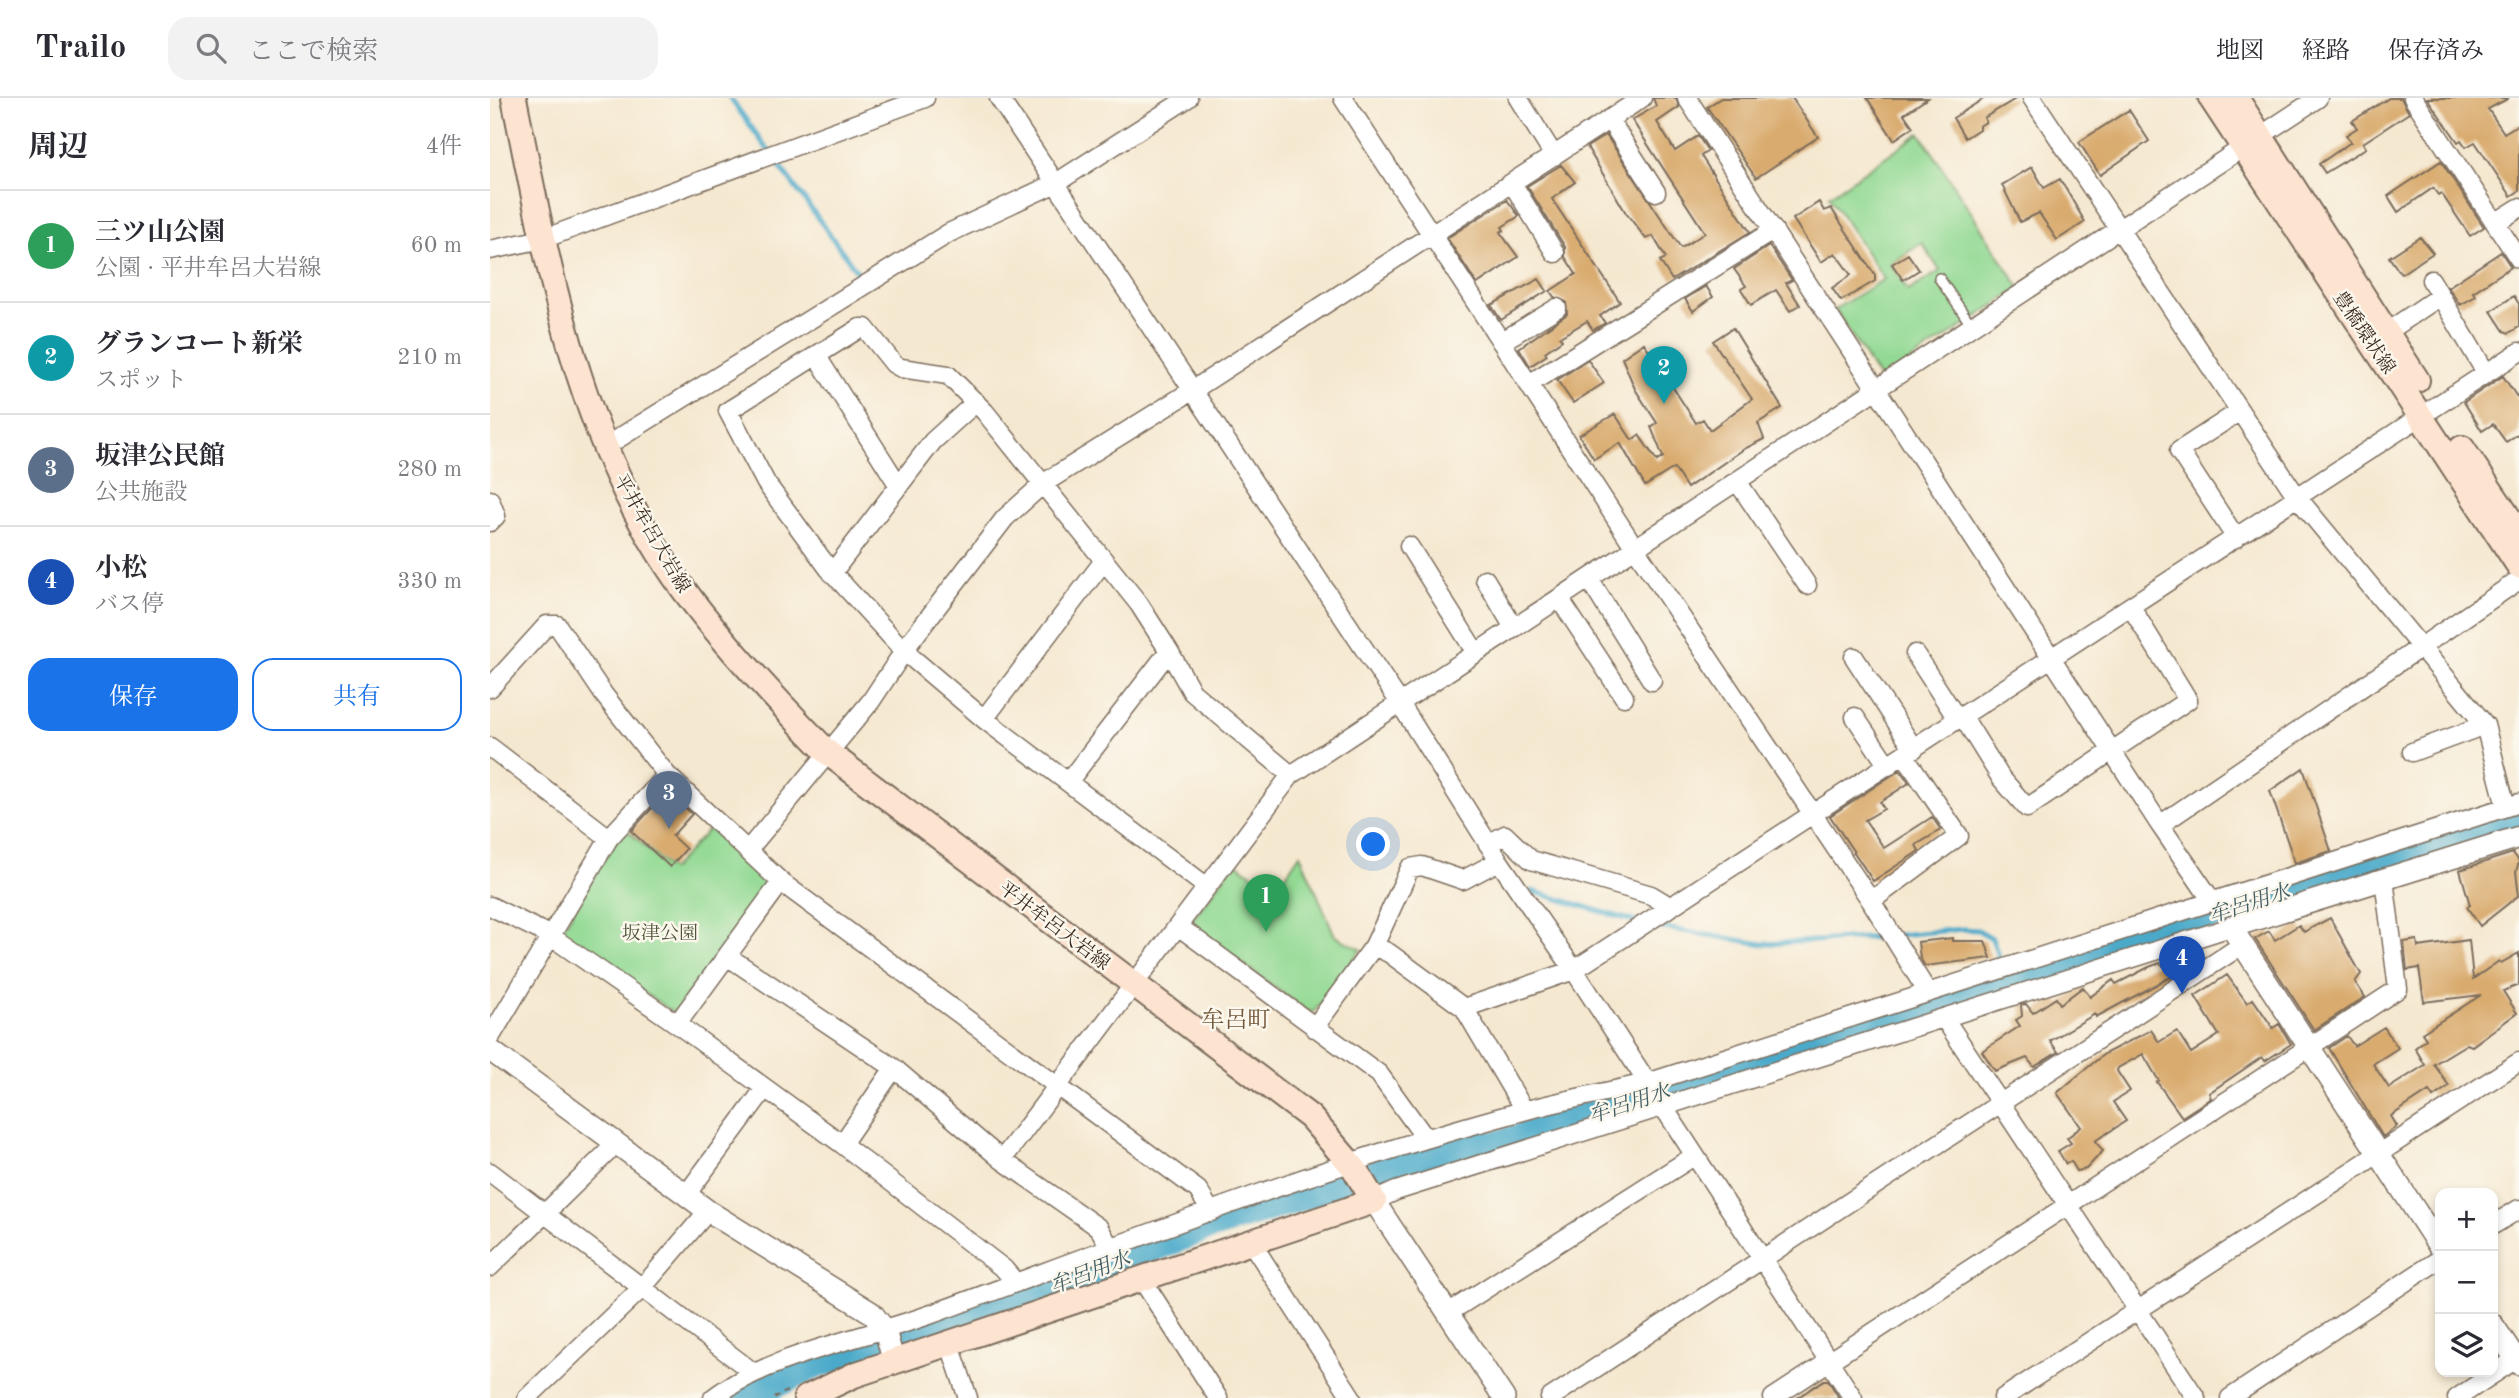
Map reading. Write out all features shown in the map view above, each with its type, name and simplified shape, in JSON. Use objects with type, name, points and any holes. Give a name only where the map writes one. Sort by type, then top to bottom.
[{"type":"main road","name":"平井牟呂大岩線","points":[[514,98],[542,239],[581,384],[635,509],[692,601],[780,704],[827,752],[1310,1117],[1352,1166],[1371,1196]]},
{"type":"main road","name":"豊橋環状線","points":[[2211,98],[2253,143],[2401,323],[2428,410],[2519,533]]},
{"type":"main road","name":"豊橋環状線","points":[[2236,98],[2253,143],[2428,410],[2519,566]]},
{"type":"main road","points":[[800,1393],[833,1384],[888,1344],[950,1345],[1251,1242],[1371,1196]]},
{"type":"street","points":[[490,250],[542,239],[925,98]]},
{"type":"street","points":[[999,98],[1400,703],[1499,861],[1574,970],[1853,1398]]},
{"type":"street","points":[[606,446],[949,233],[1056,183],[1188,98]]},
{"type":"street","points":[[1343,98],[1635,548],[1871,901],[1928,993]]},
{"type":"street","points":[[1518,98],[1554,156]]},
{"type":"street","points":[[748,850],[871,701],[1005,519],[1044,483],[1193,390],[1642,98]]},
{"type":"street","points":[[1687,98],[2212,901]]},
{"type":"street","points":[[1504,1398],[1371,1196],[1396,1191],[1928,993],[2231,927],[2276,896],[2512,805],[2485,725],[2297,498],[2238,413],[2032,98]]},
{"type":"street","points":[[1002,1160],[1291,775],[2318,98]]},
{"type":"street","points":[[2413,98],[2519,259]]},
{"type":"street","points":[[1609,119],[1656,192]]},
{"type":"street","points":[[1512,183],[1555,253]]},
{"type":"street","points":[[2495,223],[2519,208]]},
{"type":"street","points":[[1529,384],[1774,230]]},
{"type":"street","points":[[2431,280],[2486,373]]},
{"type":"street","points":[[2401,323],[2440,296]]},
{"type":"street","points":[[1501,342],[1557,308]]},
{"type":"street","points":[[1207,887],[984,719],[905,652],[832,573],[765,483],[728,411],[860,328],[865,328],[901,368],[948,374],[976,402],[1044,483],[1103,562],[1139,604],[1192,692],[1291,775]]},
{"type":"street","points":[[1464,1008],[1574,970],[2519,352]]},
{"type":"street","points":[[816,355],[899,486]]},
{"type":"street","points":[[832,573],[933,441],[976,402]]},
{"type":"street","points":[[2236,538],[2179,451],[2238,413]]},
{"type":"street","points":[[1737,481],[1807,585]]},
{"type":"street","points":[[490,500],[496,516],[490,522]]},
{"type":"street","points":[[1409,546],[1476,653]]},
{"type":"street","points":[[984,719],[1103,562]]},
{"type":"street","points":[[1485,579],[1514,628]]},
{"type":"street","points":[[1589,579],[1652,681]]},
{"type":"street","points":[[2160,825],[2420,645],[2519,580]]},
{"type":"street","points":[[1559,598],[1624,697]]},
{"type":"street","points":[[1915,654],[2001,778],[2027,808],[2188,700],[2131,607]]},
{"type":"street","points":[[490,688],[547,625],[557,625],[604,695],[667,775],[780,882],[1198,1190],[1210,1212]]},
{"type":"street","points":[[1068,782],[1169,651]]},
{"type":"street","points":[[1854,657],[1959,836],[1871,901]]},
{"type":"street","points":[[1855,716],[1888,766]]},
{"type":"street","points":[[2412,752],[2485,725]]},
{"type":"street","points":[[490,747],[609,838]]},
{"type":"street","points":[[490,1038],[609,838],[667,775]]},
{"type":"street","points":[[1488,844],[1505,835],[1531,860],[1651,895],[1671,907]]},
{"type":"street","points":[[713,1398],[754,1373],[811,1351],[888,1344],[1016,1283],[1210,1212],[1426,1139],[1524,1110],[1655,1096],[1944,1018],[2212,901],[2276,896],[2384,879],[2519,837]]},
{"type":"street","points":[[1314,1028],[1374,946],[1410,868],[1422,866],[1463,880],[1499,861]]},
{"type":"street","points":[[1773,1398],[2398,989],[2384,879]]},
{"type":"street","points":[[677,1024],[780,882]]},
{"type":"street","points":[[490,906],[549,935],[677,1024],[842,1144],[1004,1269],[1016,1283]]},
{"type":"street","points":[[1178,926],[1379,1074],[1426,1139]]},
{"type":"street","points":[[2231,927],[2435,1240]]},
{"type":"street","points":[[1549,1398],[2242,945]]},
{"type":"street","points":[[1374,946],[1390,953],[1464,1008],[1524,1110]]},
{"type":"street","points":[[727,956],[894,1068],[1002,1160],[1099,1228],[1111,1248]]},
{"type":"street","points":[[1944,1018],[2196,1398]]},
{"type":"street","points":[[490,1050],[708,1211],[859,1304],[880,1322],[888,1344]]},
{"type":"street","points":[[2003,1398],[2519,1062]]},
{"type":"street","points":[[842,1144],[894,1068]]},
{"type":"street","points":[[686,1195],[765,1088]]},
{"type":"street","points":[[490,1268],[617,1143]]},
{"type":"street","points":[[1448,1313],[1694,1156]]},
{"type":"street","points":[[490,1172],[754,1373]]},
{"type":"street","points":[[2498,1222],[2519,1209]]},
{"type":"street","points":[[527,1398],[642,1288],[708,1211]]},
{"type":"street","points":[[1251,1242],[1352,1398]]},
{"type":"street","points":[[2230,1398],[2435,1262]]},
{"type":"street","points":[[1141,1278],[1218,1398]]},
{"type":"street","points":[[2456,1398],[2518,1360],[2498,1332]]},
{"type":"street","points":[[950,1345],[968,1398]]},
{"type":"lane","points":[[1939,278],[1972,326]]},
{"type":"path","points":[[774,1398],[800,1393]]},
{"type":"green space","points":[[1920,133],[2020,288],[1885,378],[1878,377],[1835,309],[1884,279],[1829,196]],"holes":[[[1922,243],[1940,271],[1908,291],[1890,264]]]},
{"type":"green space","name":"坂津公園","points":[[711,827],[770,878],[770,888],[677,1015],[564,939],[562,930],[612,846],[627,830],[671,870]]},
{"type":"green space","points":[[1300,854],[1335,936],[1361,949],[1314,1012],[1307,1011],[1193,927],[1193,919],[1235,862],[1275,891]]},
{"type":"building","points":[[1653,98],[1676,98],[1679,107],[1657,122],[1675,151],[1698,136],[1708,151],[1701,156],[1750,232],[1672,280],[1660,261],[1666,258],[1653,236],[1646,239],[1626,213],[1587,147],[1606,135],[1681,248],[1705,233],[1632,120],[1656,106]]},
{"type":"building","points":[[1721,98],[1792,98],[1818,137],[1756,178],[1707,107]]},
{"type":"building","points":[[1867,98],[1928,98],[1904,114],[1913,127],[1894,140]]},
{"type":"building","points":[[1985,98],[2017,98],[1984,118],[1986,122],[1965,138],[1953,118]]},
{"type":"building","points":[[2389,98],[2401,98],[2409,113],[2363,143],[2366,148],[2325,173],[2319,164],[2351,142],[2346,135],[2357,128],[2352,121]]},
{"type":"building","points":[[2427,98],[2509,98],[2488,109],[2504,133],[2519,124],[2519,191],[2511,196],[2475,142],[2466,147],[2461,140],[2458,142]]},
{"type":"building","points":[[2129,110],[2149,141],[2100,175],[2079,142]]},
{"type":"building","points":[[2441,161],[2484,227],[2470,236],[2441,193],[2438,195],[2433,188],[2398,212],[2388,196]]},
{"type":"building","points":[[1561,165],[1575,182],[1552,199],[1620,302],[1600,316],[1605,323],[1593,330],[1587,321],[1560,337],[1562,340],[1545,352],[1547,355],[1530,366],[1519,348],[1567,314],[1566,302],[1554,297],[1550,291],[1576,274],[1565,257],[1565,247],[1527,186]]},
{"type":"building","points":[[2032,167],[2044,188],[2060,179],[2085,222],[2057,240],[2039,213],[2020,222],[2002,185]]},
{"type":"building","points":[[1507,200],[1519,216],[1502,227],[1504,230],[1500,232],[1518,257],[1477,284],[1447,238]]},
{"type":"building","points":[[1819,202],[1824,211],[1831,208],[1875,275],[1875,281],[1841,301],[1832,288],[1851,275],[1835,253],[1821,262],[1793,219]]},
{"type":"building","points":[[2420,237],[2433,253],[2401,274],[2389,257]]},
{"type":"building","points":[[1769,246],[1792,280],[1786,283],[1800,305],[1790,311],[1776,290],[1751,305],[1741,289],[1746,286],[1734,269]]},
{"type":"building","points":[[2501,252],[2511,267],[2473,292],[2476,296],[2460,305],[2448,287]]},
{"type":"building","points":[[1908,254],[1919,270],[1903,280],[1892,264]]},
{"type":"building","points":[[1539,279],[1547,291],[1501,320],[1491,305]]},
{"type":"building","points":[[1706,286],[1713,297],[1693,311],[1685,299]]},
{"type":"building","points":[[2514,296],[2519,304],[2519,327],[2509,333],[2504,331],[2491,311]]},
{"type":"building","points":[[1733,328],[1782,408],[1758,423],[1764,439],[1744,449],[1687,488],[1674,468],[1645,486],[1620,443],[1594,459],[1579,435],[1615,414],[1632,440],[1639,435],[1657,461],[1663,457],[1651,427],[1657,423],[1635,389],[1622,358],[1644,343],[1696,423],[1703,419],[1710,430],[1752,399],[1713,341]]},
{"type":"building","points":[[1588,360],[1604,383],[1573,403],[1557,380]]},
{"type":"building","points":[[2503,376],[2519,400],[2519,433],[2506,442],[2493,424],[2482,431],[2464,402]]},
{"type":"building","points":[[2303,768],[2331,851],[2295,863],[2270,791]]},
{"type":"building","points":[[1900,770],[1909,783],[1880,802],[1884,809],[1865,820],[1884,848],[1932,817],[1941,830],[1916,845],[1919,851],[1873,881],[1830,816]]},
{"type":"building","points":[[668,791],[692,814],[672,836],[686,849],[670,867],[631,831]]},
{"type":"building","points":[[2513,853],[2519,861],[2516,872],[2519,895],[2480,926],[2467,907],[2470,905],[2460,870]]},
{"type":"building","points":[[2330,918],[2361,974],[2355,982],[2365,997],[2314,1030],[2255,939],[2269,931],[2275,940],[2299,925],[2304,932]]},
{"type":"building","points":[[1952,938],[1952,941],[1985,941],[1991,958],[1925,966],[1920,958],[1918,942]]},
{"type":"building","points":[[2417,940],[2418,947],[2469,940],[2473,979],[2499,961],[2501,963],[2519,953],[2519,985],[2503,991],[2517,1013],[2472,1046],[2467,1044],[2434,1064],[2449,1086],[2433,1097],[2429,1091],[2391,1116],[2397,1126],[2383,1137],[2329,1048],[2347,1036],[2354,1046],[2384,1027],[2398,1048],[2373,1064],[2389,1088],[2425,1065],[2415,1048],[2426,1039],[2422,1033],[2481,995],[2424,1002],[2419,968],[2407,970],[2404,942]]},
{"type":"building","points":[[2172,962],[2178,973],[2096,1017],[2095,1014],[2050,1041],[2058,1052],[2034,1067],[2027,1058],[1995,1071],[1982,1051],[2020,1026],[2016,1020],[2022,1016],[2021,1005],[2026,1004],[2033,1013],[2056,998],[2060,1004],[2083,987],[2090,997],[2113,980],[2116,984],[2149,967]]},
{"type":"building","points":[[2227,975],[2247,1003],[2253,999],[2273,1028],[2279,1024],[2291,1044],[2265,1061],[2262,1057],[2209,1093],[2211,1098],[2182,1117],[2157,1082],[2159,1081],[2143,1054],[2117,1071],[2130,1091],[2113,1102],[2126,1121],[2095,1141],[2103,1151],[2086,1169],[2077,1171],[2071,1161],[2066,1164],[2058,1151],[2071,1143],[2067,1138],[2081,1127],[2057,1093],[2104,1054],[2151,1030],[2159,1042],[2177,1031],[2191,1053],[2219,1035],[2195,996]]},
{"type":"building","points":[[1828,1380],[1839,1398],[1797,1398]]},
{"type":"waterway","points":[[730,98],[858,273]]},
{"type":"waterway","name":"牟呂用水","points":[[745,1398],[813,1365],[1061,1285],[1199,1229],[1468,1144],[1495,1146],[2519,816]]},
{"type":"waterway","points":[[1532,891],[1640,923]]},
{"type":"waterway","points":[[1652,926],[1763,944],[1882,937]]},
{"type":"waterway","points":[[1898,935],[1978,930],[1992,938],[2001,964]]},
{"type":"place","name":"グランコート新栄","points":[[1664,404]]},
{"type":"place","name":"坂津公民館","points":[[669,829]]},
{"type":"place","name":"三ツ山公園","points":[[1266,932]]},
{"type":"place","name":"小松","points":[[2182,994]]},
{"type":"district","name":"牟呂町","points":[[1236,1019]]}]
